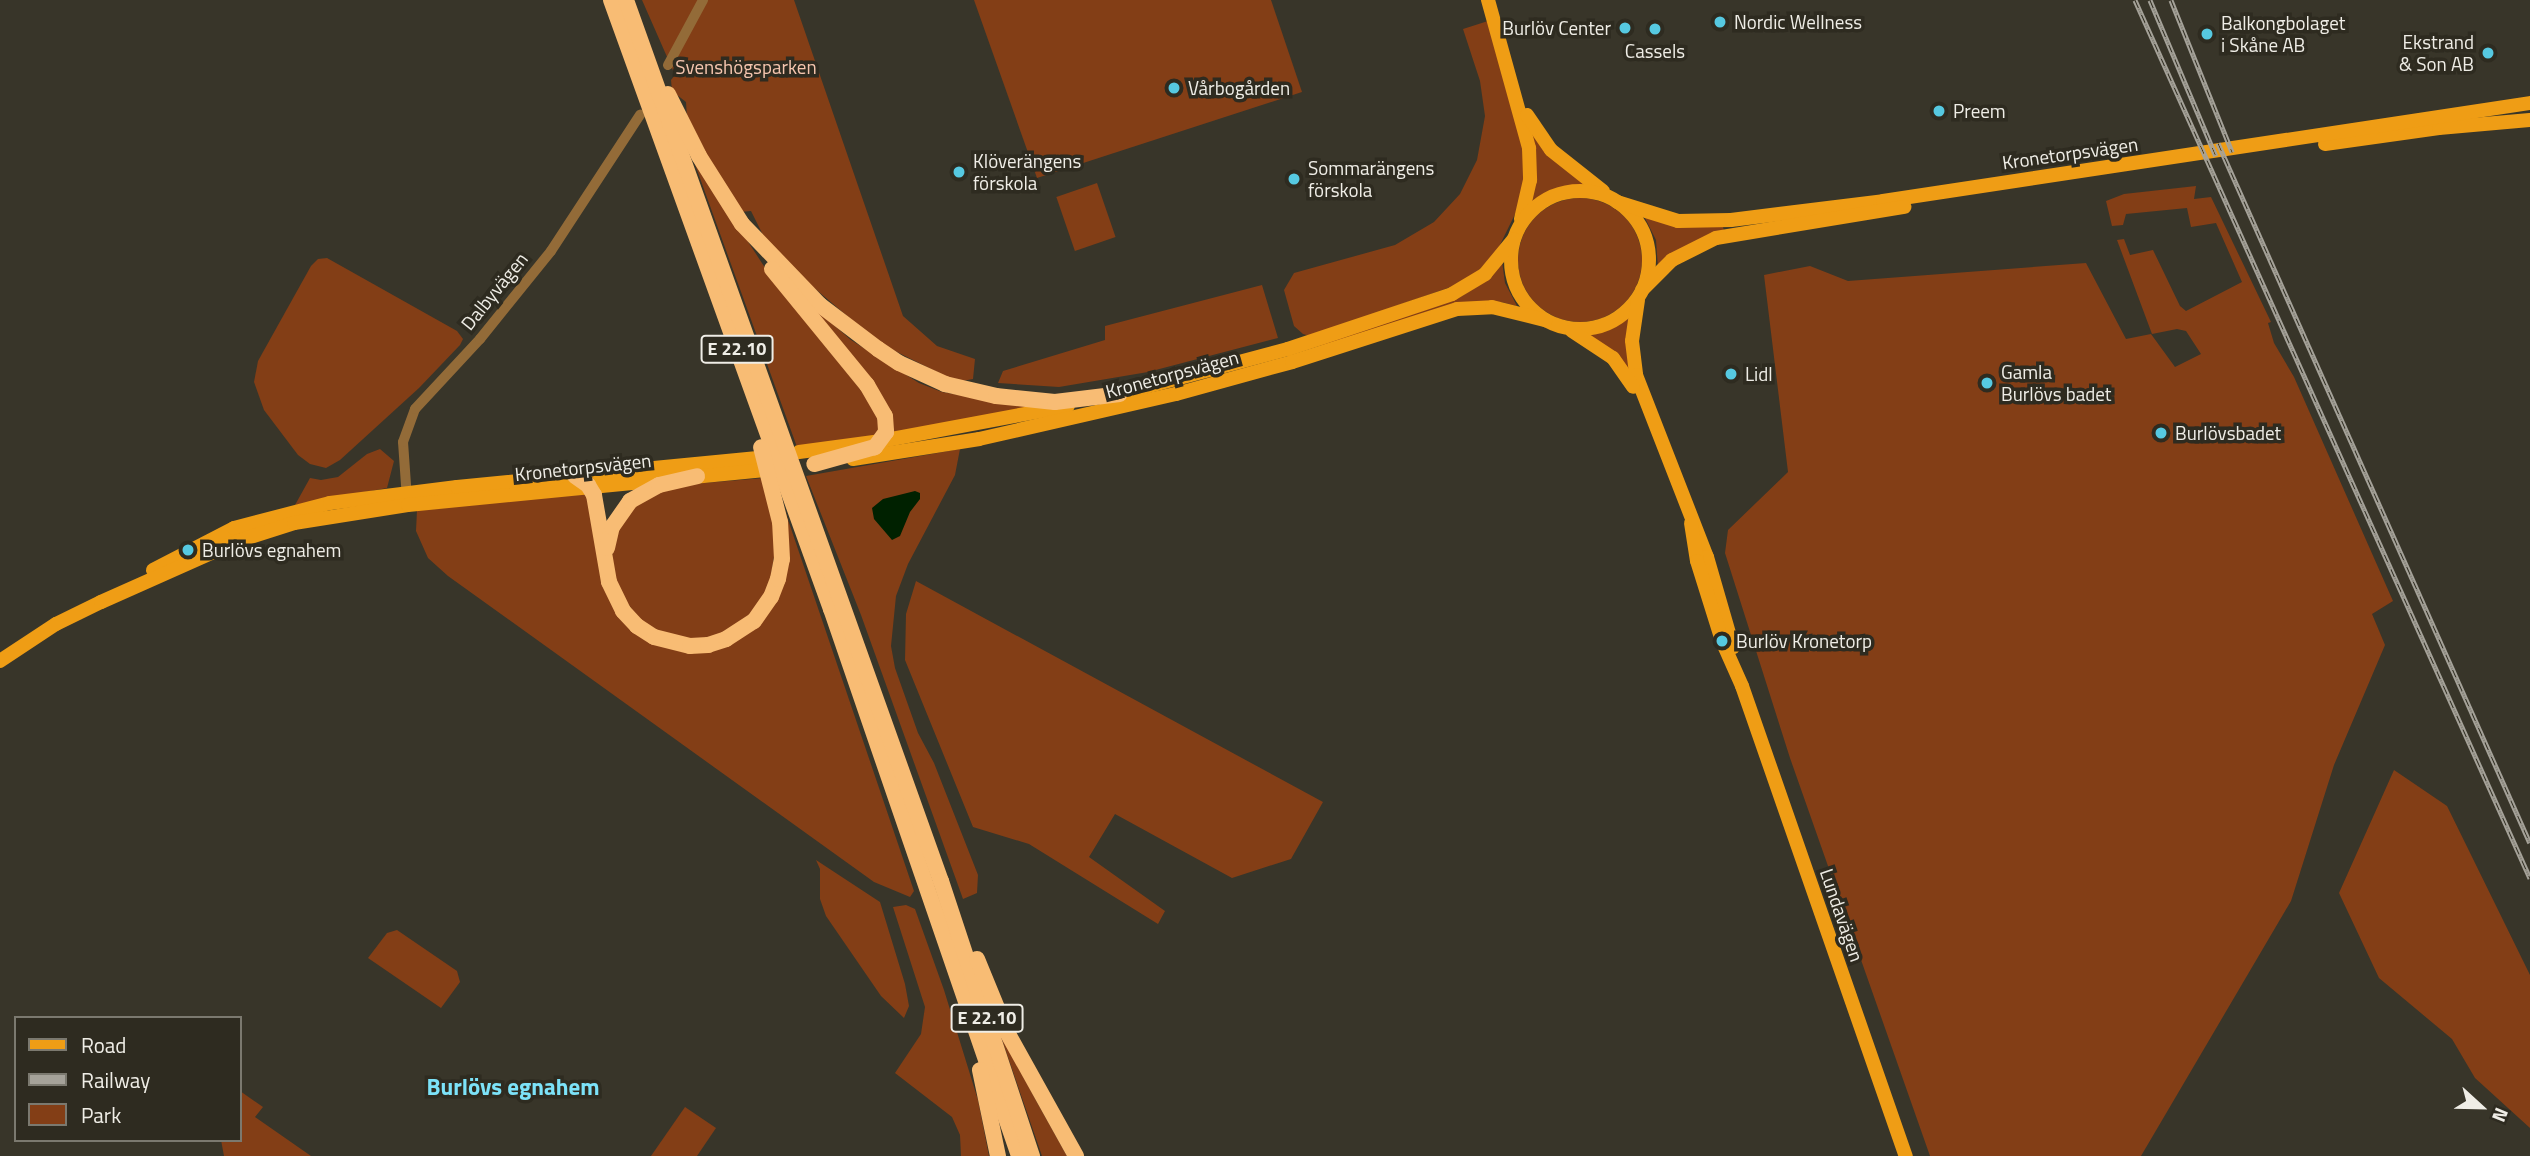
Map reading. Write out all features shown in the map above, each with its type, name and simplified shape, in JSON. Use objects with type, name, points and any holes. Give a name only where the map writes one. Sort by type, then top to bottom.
[{"type":"highway","name":"E 22.10","points":[[611,0],[831,609],[1019,1156]]},
{"type":"highway","name":"E 22.10","points":[[627,2],[941,881],[1032,1156]]},
{"type":"highway","points":[[627,2],[686,132],[742,224],[778,279],[876,398],[886,424],[881,441],[863,452],[805,460]]},
{"type":"highway","points":[[742,224],[820,305],[878,349],[923,375],[969,391],[1024,401],[1055,402],[1121,394]]},
{"type":"highway","points":[[581,481],[598,510],[609,582],[623,611],[646,631],[673,643],[708,645],[742,631],[763,610],[778,579],[782,541],[775,493],[744,370]]},
{"type":"highway","points":[[606,561],[612,527],[630,501],[659,485],[697,476]]},
{"type":"highway","points":[[941,881],[959,915],[1007,1032],[1076,1156]]},
{"type":"highway","points":[[939,926],[955,993],[986,1094],[998,1156]]},
{"type":"main road","name":"Lundavägen","points":[[1488,0],[1515,88],[1531,164],[1511,256],[1514,281],[1525,303],[1545,320],[1594,344],[1618,363],[1662,443]]},
{"type":"main road","name":"Lundavägen","points":[[1515,88],[1545,143],[1634,217],[1645,237],[1649,268],[1633,324],[1633,359],[1691,523],[1700,572],[1722,641],[1742,686],[1906,1156]]},
{"type":"main road","name":"Kronetorpsvägen","points":[[1615,200],[1678,221],[1731,220],[1897,199],[2530,103]]},
{"type":"main road","name":"Kronetorpsvägen","points":[[1640,293],[1672,260],[1694,247],[1723,236],[2145,169],[2440,128],[2530,120]]},
{"type":"main road","points":[[1517,232],[1537,205],[1561,193],[1588,191],[1615,200]]},
{"type":"main road","name":"Kronetorpsvägen","points":[[881,441],[1121,394],[1288,349],[1462,290],[1485,274],[1517,232]]},
{"type":"main road","name":"Lundavägen","points":[[1561,327],[1585,329],[1609,323],[1623,314],[1640,293]]},
{"type":"main road","name":"Kronetorpsvägen","points":[[805,460],[902,452],[1070,420],[1280,365],[1457,309],[1492,307],[1545,320]]},
{"type":"main road","name":"Kronetorpsvägen","points":[[407,500],[581,481],[760,464],[697,476],[581,481]]},
{"type":"main road","points":[[0,661],[56,624],[101,602],[188,550],[234,528],[295,510],[407,500]]},
{"type":"street","points":[[668,65],[703,0]]},
{"type":"street","name":"Dalbyvägen","points":[[407,500],[402,442],[415,409],[481,339],[551,251],[640,114]]},
{"type":"green space","name":"Svenshögsparken","points":[[642,0],[794,0],[903,316],[937,346],[975,359],[973,379],[957,382],[879,343],[786,264],[767,243],[751,211],[740,212],[719,181],[687,118],[686,102],[672,91],[671,80],[675,75]]},
{"type":"green space","points":[[974,0],[1271,0],[1302,92],[1037,178]]},
{"type":"green space","points":[[1488,21],[1521,128],[1527,174],[1519,206],[1496,253],[1468,281],[1310,336],[1303,334],[1294,326],[1284,290],[1294,273],[1395,245],[1434,222],[1460,194],[1477,160],[1485,116],[1480,81],[1463,29]]},
{"type":"green space","points":[[1526,119],[1590,184],[1557,188],[1526,207]]},
{"type":"green space","points":[[692,156],[775,283],[877,410],[879,435],[797,447]]},
{"type":"green space","points":[[1097,183],[1116,237],[1075,251],[1056,197]]},
{"type":"green space","points":[[2196,186],[2194,199],[2211,197],[2271,322],[2268,323],[2274,343],[2294,377],[2393,601],[2372,614],[2385,645],[2334,765],[2291,901],[2141,1156],[1930,1156],[1790,758],[1725,553],[1728,530],[1788,472],[1764,275],[1810,266],[1848,281],[2086,263],[2126,339],[2151,334],[2175,367],[2201,354],[2186,331],[2177,329],[2152,334],[2117,240],[2124,239],[2130,255],[2153,250],[2180,306],[2186,311],[2242,282],[2216,223],[2191,227],[2187,208],[2126,214],[2123,225],[2112,226],[2106,201],[2124,194]]},
{"type":"green space","points":[[1580,198],[1604,202],[1624,216],[1638,236],[1642,260],[1638,284],[1624,304],[1604,318],[1580,322],[1556,318],[1536,304],[1522,284],[1518,260],[1522,236],[1536,216],[1556,202]]},
{"type":"green space","points":[[1644,216],[1701,227],[1723,227],[1724,231],[1658,268],[1656,240]]},
{"type":"green space","points":[[327,258],[457,331],[463,339],[419,388],[340,460],[326,468],[310,464],[298,455],[264,410],[254,382],[258,361],[311,266],[318,259]]},
{"type":"green space","points":[[1502,261],[1505,283],[1517,306],[1501,302],[1307,349],[1462,296],[1486,280]]},
{"type":"green space","points":[[1262,285],[1278,338],[1148,372],[1059,387],[998,383],[1003,371],[1105,340],[1105,326]]},
{"type":"green space","points":[[796,292],[851,340],[919,383],[942,392],[1035,408],[892,434]]},
{"type":"green space","points":[[1630,317],[1629,369],[1589,336],[1611,329]]},
{"type":"green space","points":[[380,449],[394,461],[387,488],[295,505],[310,478],[321,480],[338,477],[367,454]]},
{"type":"green space","points":[[960,449],[955,475],[908,564],[896,596],[891,646],[895,668],[918,733],[934,763],[978,875],[977,893],[963,899],[861,615],[806,476]]},
{"type":"green space","points":[[764,478],[777,538],[768,594],[739,627],[701,640],[661,634],[638,618],[616,587],[612,555],[617,530],[631,508],[651,494],[692,484]]},
{"type":"green space","points":[[586,492],[610,598],[683,651],[767,614],[782,502],[914,891],[910,897],[874,882],[448,576],[428,558],[416,531],[417,510]]},
{"type":"green space","points":[[916,581],[1323,802],[1291,859],[1232,878],[1115,814],[1089,857],[1165,911],[1158,924],[1029,844],[973,827],[905,660],[906,614]]},
{"type":"green space","points":[[2394,770],[2447,806],[2530,975],[2530,1128],[2475,1078],[2452,1039],[2379,978],[2339,893]]},
{"type":"green space","points":[[816,860],[880,902],[905,984],[909,1006],[904,1018],[881,996],[826,916],[820,899],[820,869]]},
{"type":"green space","points":[[906,905],[915,909],[944,990],[978,1100],[989,1156],[961,1156],[960,1135],[952,1117],[895,1073],[921,1034],[925,1007],[893,907]]},
{"type":"green space","points":[[397,930],[457,971],[460,982],[441,1008],[368,958],[387,933]]},
{"type":"green space","points":[[999,1031],[1038,1104],[1067,1156],[1042,1156]]},
{"type":"green space","points":[[242,1092],[263,1107],[255,1117],[311,1156],[224,1156],[221,1142],[242,1142]]},
{"type":"green space","points":[[685,1107],[716,1128],[697,1156],[651,1156]]},
{"type":"shaded area","points":[[915,491],[920,493],[920,499],[910,512],[900,536],[892,540],[874,519],[872,508],[883,499]]},
{"type":"railway","points":[[2135,0],[2530,878]]},
{"type":"railway","points":[[2150,0],[2216,156]]},
{"type":"railway","points":[[2171,0],[2232,152]]},
{"type":"railway","points":[[2218,143],[2530,843]]},
{"type":"place","name":"Nordic Wellness","points":[[1720,22]]},
{"type":"place","name":"Burlöv Center","points":[[1625,28]]},
{"type":"place","name":"Cassels","points":[[1655,29]]},
{"type":"place","name":"Balkongbolaget i Skåne AB","points":[[2207,34]]},
{"type":"place","name":"Ekstrand & Son AB","points":[[2488,53]]},
{"type":"place","name":"Vårbogården","points":[[1174,88]]},
{"type":"place","name":"Preem","points":[[1939,111]]},
{"type":"place","name":"Klöverängens förskola","points":[[959,172]]},
{"type":"place","name":"Sommarängens förskola","points":[[1294,179]]},
{"type":"place","name":"Lidl","points":[[1731,374]]},
{"type":"place","name":"Gamla Burlövs badet","points":[[1987,383]]},
{"type":"place","name":"Burlövsbadet","points":[[2161,433]]},
{"type":"place","name":"Burlövs egnahem","points":[[188,550]]},
{"type":"place","name":"Burlöv Kronetorp","points":[[1722,641]]},
{"type":"district","name":"Burlövs egnahem","points":[[513,1087]]}]
